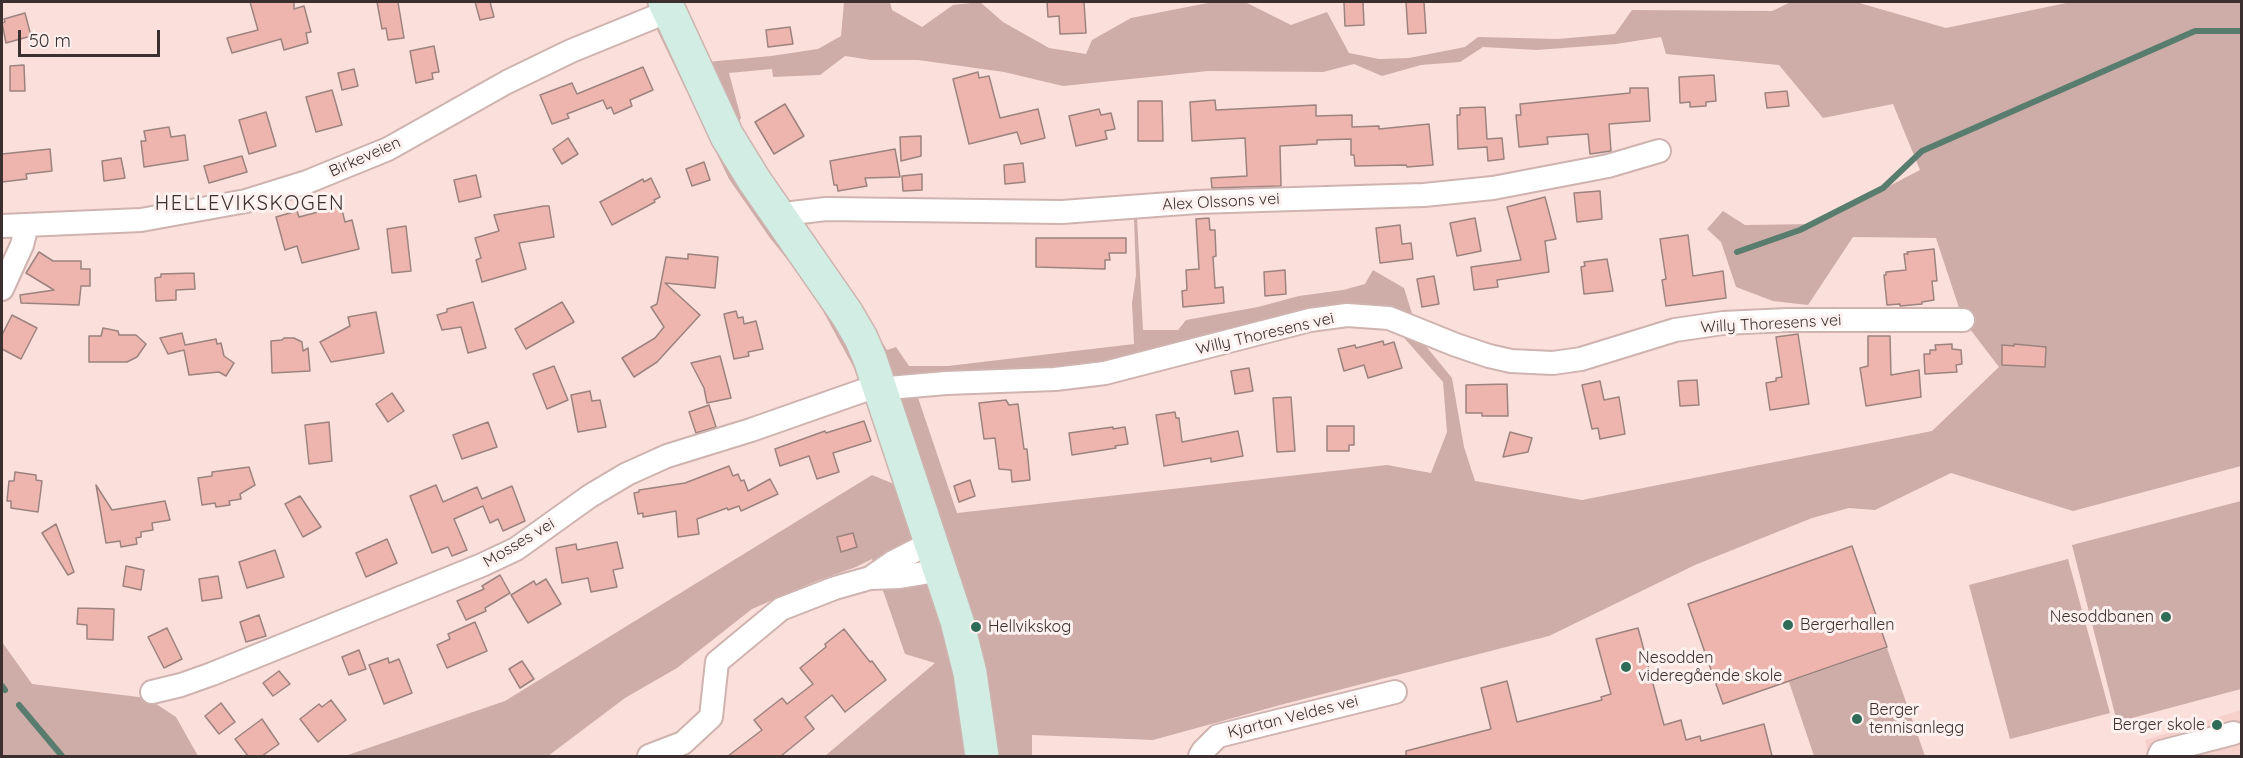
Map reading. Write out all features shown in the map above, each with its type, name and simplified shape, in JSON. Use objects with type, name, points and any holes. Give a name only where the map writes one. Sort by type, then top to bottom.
[{"type":"main road","points":[[667,6],[727,136],[754,180],[847,314],[861,338],[937,556],[970,673],[982,756]]},
{"type":"street","name":"Birkeveien","points":[[2,226],[141,220],[246,201],[307,182],[388,149],[489,92],[667,6]]},
{"type":"street","name":"Alex Olssons vei","points":[[781,219],[792,213],[826,209],[1062,212],[1197,202],[1424,195],[1493,188],[1608,166],[1659,151]]},
{"type":"street","points":[[2,288],[22,245],[27,225]]},
{"type":"street","name":"Willy Thoresens vei","points":[[880,389],[946,383],[1055,379],[1105,372],[1310,320],[1347,315],[1389,318],[1489,356],[1512,361],[1553,363],[1581,359],[1675,330],[1714,324],[1787,320],[1963,320]]},
{"type":"street","name":"Mosses vei","points":[[152,692],[212,674],[482,565],[516,549],[590,496],[627,474],[667,456],[751,430],[865,390],[880,389]]},
{"type":"street","points":[[649,756],[683,743],[711,717],[717,662],[781,609],[870,578],[893,562],[937,556]]},
{"type":"street","name":"Kjartan Veldes vei","points":[[1200,756],[1218,736],[1395,692]]},
{"type":"street","points":[[2159,756],[2161,752],[2234,733]]},
{"type":"shaded area","points":[[646,2],[682,2],[707,62],[818,49],[841,36],[844,2],[890,2],[892,10],[922,27],[953,5],[980,2],[1003,22],[1049,48],[1086,54],[1092,40],[1131,18],[1213,2],[1245,2],[1291,25],[1327,12],[1349,53],[1379,59],[1409,58],[1465,47],[1478,37],[1558,39],[1615,34],[1632,10],[1772,11],[1791,2],[1856,2],[1946,28],[2071,2],[2241,2],[2241,466],[2073,511],[1951,473],[1875,510],[1849,508],[1812,518],[1695,565],[1549,636],[1153,740],[1032,735],[1032,756],[825,756],[935,663],[905,654],[872,559],[752,609],[677,668],[625,698],[548,756],[345,756],[505,701],[872,475],[894,484],[854,368],[811,289],[770,238],[729,179],[658,32]],"holes":[[[1661,37],[1666,54],[1779,65],[1823,118],[1893,104],[1920,170],[1816,224],[1745,225],[1723,211],[1707,229],[1721,242],[1736,287],[1773,301],[1808,305],[1853,237],[1936,238],[1963,320],[1999,367],[1932,431],[1582,500],[1475,481],[1464,447],[1452,378],[1420,339],[1404,288],[1373,270],[1365,284],[1343,290],[1299,296],[1258,307],[1186,320],[1178,330],[1143,330],[1137,218],[1134,219],[1136,275],[1132,303],[1134,344],[948,366],[909,366],[896,347],[887,350],[849,290],[736,127],[741,118],[729,73],[772,69],[773,77],[820,75],[845,56],[871,60],[918,60],[1004,72],[1063,86],[1208,71],[1323,72],[1354,64],[1382,76],[1421,65],[1460,62],[1483,47],[1537,50],[1616,44]],[[1338,309],[1399,332],[1443,382],[1447,432],[1431,473],[1387,465],[957,513],[912,380],[1097,367]]]},
{"type":"shaded area","name":"Nesoddbanen","points":[[2241,501],[2241,689],[2117,722],[2072,545]]},
{"type":"shaded area","points":[[2068,559],[2110,713],[2010,739],[1969,585]]},
{"type":"shaded area","points":[[2,642],[32,684],[147,698],[176,717],[198,756],[2,756]]},
{"type":"shaded area","name":"Berger tennisanlegg","points":[[1887,648],[1925,756],[1814,756],[1789,682]]},
{"type":"shaded area","name":"Berger skole","points":[[2241,710],[2241,756],[2148,756],[2145,740]]},
{"type":"building","points":[[250,2],[294,2],[294,9],[304,6],[311,32],[306,33],[308,43],[284,50],[281,39],[232,53],[227,38],[258,30]]},
{"type":"building","points":[[377,2],[398,2],[404,38],[388,40],[386,28],[382,29]]},
{"type":"building","points":[[475,2],[490,2],[494,17],[480,20]]},
{"type":"building","points":[[1047,2],[1084,2],[1086,33],[1060,34],[1059,16],[1048,17]]},
{"type":"building","points":[[1344,2],[1363,2],[1364,25],[1345,26]]},
{"type":"building","points":[[1406,2],[1424,2],[1426,33],[1408,34]]},
{"type":"building","points":[[25,13],[31,36],[6,43],[2,23],[5,22],[4,19]]},
{"type":"building","points":[[790,27],[793,44],[768,47],[766,30]]},
{"type":"building","points":[[434,46],[439,72],[432,73],[433,79],[416,83],[410,51]]},
{"type":"building","points":[[24,65],[25,91],[10,91],[10,66]]},
{"type":"building","points":[[643,67],[653,90],[630,100],[632,106],[614,114],[611,107],[607,109],[603,100],[567,114],[569,118],[552,124],[540,95],[572,83],[577,94]]},
{"type":"building","points":[[354,69],[358,86],[342,90],[338,73]]},
{"type":"building","points":[[978,72],[979,78],[989,76],[1000,118],[1038,109],[1045,138],[1021,144],[1017,132],[969,144],[953,79]]},
{"type":"building","points":[[1714,75],[1716,101],[1706,102],[1706,106],[1690,107],[1690,102],[1680,103],[1679,77]]},
{"type":"building","points":[[1630,88],[1648,88],[1650,121],[1609,124],[1611,151],[1590,154],[1588,134],[1547,137],[1548,144],[1519,147],[1516,115],[1521,115],[1520,104],[1630,93]]},
{"type":"building","points":[[332,90],[342,125],[316,132],[306,97]]},
{"type":"building","points":[[1787,91],[1789,106],[1767,108],[1765,93]]},
{"type":"building","points":[[1215,100],[1216,110],[1316,105],[1316,116],[1352,115],[1352,127],[1379,126],[1379,129],[1429,124],[1433,165],[1355,166],[1354,155],[1351,155],[1351,139],[1317,140],[1317,144],[1280,146],[1281,186],[1212,188],[1211,178],[1247,176],[1245,138],[1192,141],[1190,102]]},
{"type":"building","points":[[1138,101],[1162,101],[1163,141],[1138,141]]},
{"type":"building","points":[[785,104],[804,136],[774,154],[755,122]]},
{"type":"building","points":[[1485,107],[1487,139],[1502,138],[1504,159],[1488,161],[1487,147],[1458,149],[1457,115],[1460,115],[1460,108]]},
{"type":"building","points":[[1099,109],[1101,115],[1111,113],[1115,129],[1105,131],[1107,139],[1076,146],[1069,116]]},
{"type":"building","points":[[266,112],[276,146],[249,154],[239,120]]},
{"type":"building","points":[[169,127],[171,137],[185,135],[188,160],[144,167],[141,141],[146,141],[144,131]]},
{"type":"building","points":[[921,136],[921,156],[901,161],[900,137]]},
{"type":"building","points":[[568,138],[578,154],[562,164],[553,149]]},
{"type":"building","points":[[50,149],[52,171],[26,174],[27,179],[2,182],[2,154]]},
{"type":"building","points":[[895,149],[900,177],[865,178],[867,186],[838,191],[837,185],[834,185],[830,161]]},
{"type":"building","points":[[242,156],[247,172],[209,183],[204,166]]},
{"type":"building","points":[[121,158],[125,178],[104,181],[102,161]]},
{"type":"building","points":[[704,162],[710,180],[692,186],[686,169]]},
{"type":"building","points":[[1023,163],[1025,182],[1005,184],[1004,165]]},
{"type":"building","points":[[922,174],[922,190],[903,191],[902,176]]},
{"type":"building","points":[[476,175],[481,197],[459,202],[454,180]]},
{"type":"building","points":[[651,178],[660,197],[612,225],[600,202],[643,179],[644,182]]},
{"type":"building","points":[[1600,191],[1602,219],[1577,222],[1574,193]]},
{"type":"building","points":[[1545,197],[1556,239],[1545,241],[1549,272],[1497,280],[1498,287],[1474,290],[1471,267],[1521,260],[1507,207]]},
{"type":"building","points":[[341,206],[345,222],[352,220],[359,249],[302,263],[297,246],[285,250],[276,217],[297,211],[299,217]]},
{"type":"building","points":[[549,206],[554,237],[519,243],[526,269],[482,282],[476,260],[481,258],[475,238],[499,231],[494,215]]},
{"type":"building","points":[[1209,218],[1210,230],[1215,230],[1216,256],[1213,257],[1215,288],[1223,287],[1224,303],[1183,307],[1182,291],[1187,290],[1186,270],[1199,269],[1196,219]]},
{"type":"building","points":[[1475,218],[1481,251],[1457,256],[1450,223]]},
{"type":"building","points":[[1400,225],[1402,244],[1411,243],[1413,259],[1380,263],[1376,228]]},
{"type":"building","points":[[406,226],[411,271],[392,273],[387,229]]},
{"type":"building","points":[[1688,235],[1693,276],[1723,271],[1726,298],[1666,306],[1662,280],[1666,279],[1660,239]]},
{"type":"building","points":[[1036,238],[1126,238],[1126,253],[1109,253],[1110,260],[1105,260],[1105,269],[1036,267]]},
{"type":"building","points":[[1934,249],[1937,281],[1932,281],[1934,300],[1922,302],[1922,304],[1887,305],[1884,275],[1886,272],[1906,270],[1904,254],[1908,254],[1907,252]]},
{"type":"building","points":[[39,252],[53,261],[81,261],[81,269],[90,269],[90,286],[81,286],[79,305],[21,303],[20,295],[54,290],[26,273]]},
{"type":"building","points":[[688,254],[718,257],[715,288],[665,283],[700,315],[657,362],[634,377],[622,358],[655,338],[664,327],[651,307],[657,304],[666,257],[688,259]]},
{"type":"building","points":[[1607,259],[1613,291],[1584,294],[1581,267],[1585,266],[1584,262]]},
{"type":"building","points":[[1285,270],[1286,294],[1265,296],[1264,272]]},
{"type":"building","points":[[194,273],[195,289],[176,290],[176,300],[156,301],[155,278],[161,277],[161,274]]},
{"type":"building","points":[[1434,276],[1439,304],[1422,307],[1417,279]]},
{"type":"building","points":[[473,302],[486,348],[468,353],[461,327],[442,330],[437,315],[447,312],[447,309]]},
{"type":"building","points":[[562,302],[574,322],[526,349],[515,329]]},
{"type":"building","points":[[736,311],[738,318],[743,317],[744,324],[756,321],[763,349],[748,352],[749,356],[734,359],[724,314]]},
{"type":"building","points":[[376,312],[384,353],[331,362],[320,342],[350,326],[348,317]]},
{"type":"building","points":[[12,315],[37,328],[21,359],[2,349],[2,335]]},
{"type":"building","points":[[103,328],[118,331],[119,335],[136,335],[146,344],[137,357],[127,362],[89,362],[89,336],[101,336]]},
{"type":"building","points":[[182,333],[185,345],[216,339],[217,344],[221,343],[224,356],[234,363],[226,376],[219,372],[189,375],[184,350],[168,354],[160,338]]},
{"type":"building","points":[[1798,334],[1809,404],[1770,410],[1766,383],[1782,377],[1776,337]]},
{"type":"building","points":[[1868,336],[1890,336],[1891,375],[1919,370],[1921,397],[1866,406],[1860,368],[1868,366]]},
{"type":"building","points":[[294,338],[302,342],[303,351],[308,348],[310,371],[272,373],[271,341]]},
{"type":"building","points":[[1383,341],[1384,345],[1394,342],[1402,368],[1368,378],[1364,365],[1344,371],[1338,349],[1355,345],[1356,348]]},
{"type":"building","points":[[1952,344],[1952,349],[1961,350],[1962,364],[1956,365],[1957,372],[1925,374],[1924,354],[1930,354],[1930,350],[1936,350],[1935,345]]},
{"type":"building","points":[[2014,344],[2046,347],[2045,367],[2002,365],[2002,345],[2014,346]]},
{"type":"building","points":[[720,356],[731,398],[707,403],[704,388],[691,363]]},
{"type":"building","points":[[554,366],[568,400],[547,409],[533,374]]},
{"type":"building","points":[[1249,368],[1253,391],[1235,394],[1231,371]]},
{"type":"building","points":[[1697,380],[1699,405],[1680,406],[1678,381]]},
{"type":"building","points":[[1600,381],[1604,400],[1619,397],[1625,434],[1600,439],[1598,428],[1592,429],[1582,385]]},
{"type":"building","points":[[1507,384],[1508,416],[1482,416],[1482,413],[1466,413],[1466,385]]},
{"type":"building","points":[[590,391],[592,401],[600,400],[606,427],[578,432],[571,395]]},
{"type":"building","points":[[392,393],[404,411],[388,422],[376,404]]},
{"type":"building","points":[[1291,397],[1295,451],[1277,452],[1273,398]]},
{"type":"building","points":[[1006,400],[1009,405],[1018,404],[1024,449],[1027,449],[1030,480],[1012,482],[1011,470],[999,469],[995,438],[984,439],[979,403]]},
{"type":"building","points":[[709,405],[716,427],[696,433],[689,412]]},
{"type":"building","points":[[1175,412],[1176,418],[1179,418],[1182,442],[1238,431],[1243,456],[1211,462],[1211,458],[1164,466],[1156,415]]},
{"type":"building","points":[[864,421],[871,441],[833,453],[839,472],[817,479],[809,456],[780,466],[775,449],[825,431],[826,433]]},
{"type":"building","points":[[329,422],[332,461],[309,464],[305,425]]},
{"type":"building","points":[[488,422],[497,447],[462,459],[453,435]]},
{"type":"building","points":[[1327,426],[1354,426],[1354,445],[1349,445],[1349,451],[1327,451]]},
{"type":"building","points":[[1113,427],[1113,429],[1125,427],[1128,444],[1072,455],[1069,433]]},
{"type":"building","points":[[1510,432],[1532,438],[1528,452],[1503,457]]},
{"type":"building","points":[[729,466],[733,476],[738,474],[741,481],[744,480],[748,491],[770,479],[778,494],[741,511],[739,506],[728,510],[727,508],[697,519],[699,534],[678,537],[676,511],[643,517],[643,513],[638,514],[634,493],[639,490],[685,483]]},
{"type":"building","points":[[249,467],[255,485],[240,494],[241,499],[229,501],[230,505],[216,507],[215,503],[202,505],[198,478],[212,476],[212,472]]},
{"type":"building","points":[[15,472],[36,475],[36,480],[42,481],[38,512],[11,508],[11,501],[7,501],[9,481],[14,481]]},
{"type":"building","points":[[970,480],[975,496],[959,502],[954,486]]},
{"type":"building","points":[[96,485],[112,510],[165,501],[170,520],[152,523],[153,530],[141,532],[141,537],[136,538],[137,544],[121,547],[120,541],[106,543]]},
{"type":"building","points":[[436,485],[443,502],[477,487],[482,499],[512,486],[525,521],[503,531],[498,519],[490,523],[483,506],[454,519],[467,550],[452,556],[448,547],[432,553],[410,496]]},
{"type":"building","points":[[300,496],[321,527],[303,537],[285,504]]},
{"type":"building","points":[[56,524],[74,572],[68,575],[42,533]]},
{"type":"building","points":[[853,533],[857,547],[841,552],[837,537]]},
{"type":"building","points":[[387,539],[397,563],[366,577],[356,553]]},
{"type":"building","points":[[617,542],[623,568],[613,570],[617,587],[591,592],[588,578],[562,583],[556,548],[576,544],[577,550]]},
{"type":"building","name":"Bergerhallen","points":[[1852,546],[1887,647],[1723,704],[1688,604]]},
{"type":"building","points":[[275,550],[284,577],[247,588],[239,562]]},
{"type":"building","points":[[126,566],[144,570],[141,590],[123,586]]},
{"type":"building","points":[[500,575],[510,593],[485,608],[486,611],[466,620],[457,601],[484,589],[482,586]]},
{"type":"building","points":[[218,576],[222,598],[202,601],[199,579]]},
{"type":"building","points":[[546,579],[561,604],[528,623],[511,595],[534,581],[536,585]]},
{"type":"building","points":[[78,608],[114,609],[113,640],[87,639],[87,625],[77,624]]},
{"type":"building","points":[[259,615],[266,636],[246,642],[240,622]]},
{"type":"building","points":[[475,622],[487,651],[447,668],[437,645],[450,639],[448,634]]},
{"type":"building","points":[[167,628],[182,659],[164,668],[148,637]]},
{"type":"building","name":"Nesodden videregående skole","points":[[1638,628],[1664,725],[1681,720],[1686,740],[1700,736],[1701,741],[1764,724],[1772,756],[1406,756],[1406,751],[1491,729],[1481,688],[1507,681],[1517,722],[1602,700],[1601,697],[1611,694],[1596,639]]},
{"type":"building","points":[[844,629],[886,680],[845,712],[832,695],[805,717],[814,729],[781,756],[728,756],[762,730],[754,720],[782,698],[787,704],[813,684],[800,668]]},
{"type":"building","points":[[359,650],[366,669],[349,675],[342,657]]},
{"type":"building","points":[[388,658],[389,663],[399,659],[412,693],[384,704],[369,665]]},
{"type":"building","points":[[522,661],[534,679],[520,688],[509,669]]},
{"type":"building","points":[[279,671],[290,684],[273,696],[263,683]]},
{"type":"building","points":[[331,700],[346,720],[318,742],[300,719],[319,704],[322,707]]},
{"type":"building","points":[[221,703],[235,722],[219,734],[205,716]]},
{"type":"building","points":[[262,719],[279,744],[262,756],[248,756],[235,739]]},
{"type":"waterway","points":[[1737,252],[1800,230],[1883,188],[1922,151],[2195,31],[2242,31]]},
{"type":"waterway","points":[[2,686],[5,690]]},
{"type":"waterway","points":[[19,705],[62,756]]},
{"type":"place","name":"Nesoddbanen","points":[[2166,617]]},
{"type":"place","name":"Bergerhallen","points":[[1788,625]]},
{"type":"place","name":"Hellvikskog","points":[[976,627]]},
{"type":"place","name":"Nesodden videregående skole","points":[[1626,667]]},
{"type":"place","name":"Berger tennisanlegg","points":[[1857,719]]},
{"type":"place","name":"Berger skole","points":[[2217,725]]},
{"type":"district","name":"HELLEVIKSKOGEN","points":[[250,204]]}]
